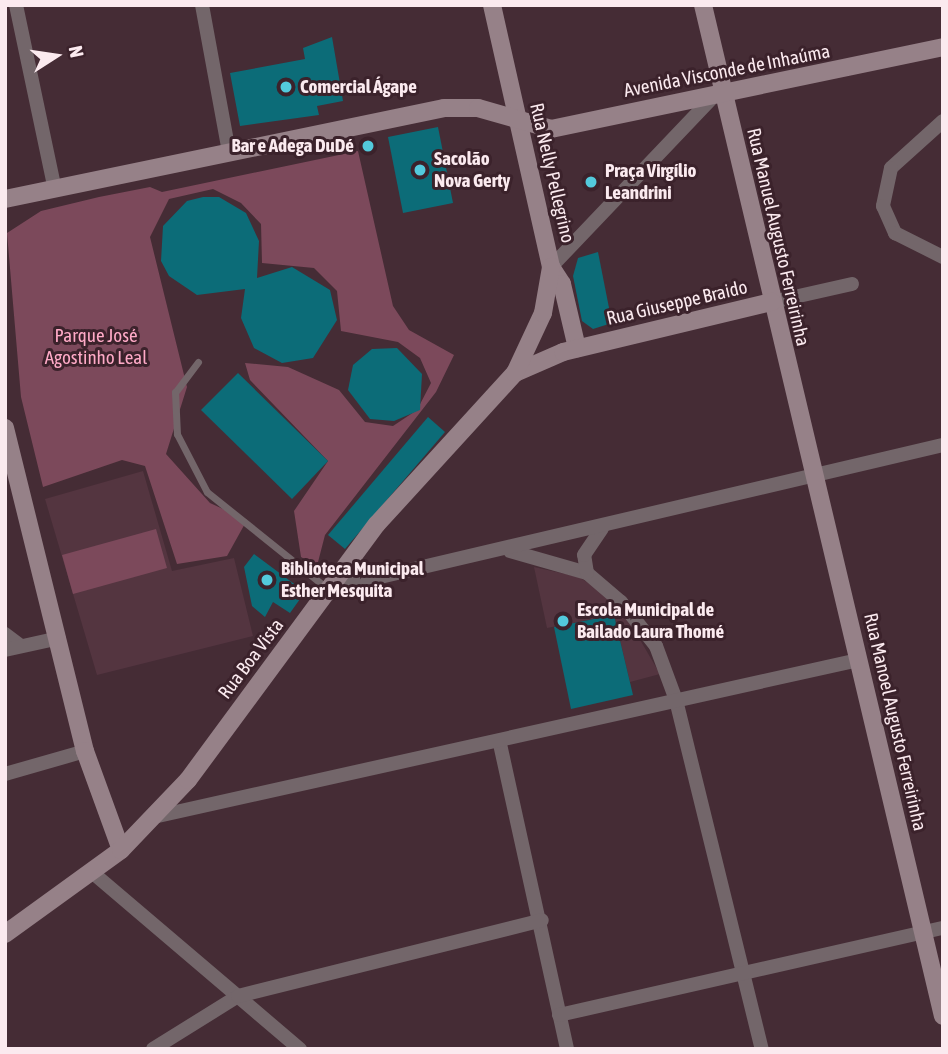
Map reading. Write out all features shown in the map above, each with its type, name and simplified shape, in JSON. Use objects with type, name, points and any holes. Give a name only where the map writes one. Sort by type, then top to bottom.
[{"type":"main road","name":"Rua Nelly Pellegrino","points":[[492,5],[551,267],[562,284],[577,348]]},
{"type":"main road","name":"Rua Manuel Augusto Ferreirinha","points":[[703,5],[719,95],[815,479]]},
{"type":"main road","name":"Avenida Visconde de Inhaúma","points":[[5,199],[54,186],[444,108],[478,108],[519,123],[551,129],[943,47]]},
{"type":"main road","name":"Rua Boa Vista","points":[[5,934],[93,873],[159,816],[377,524],[515,373],[543,313],[551,267]]},
{"type":"main road","name":"Rua Giuseppe Braido","points":[[515,373],[577,348],[772,302]]},
{"type":"main road","points":[[5,428],[85,751],[121,850]]},
{"type":"main road","name":"Rua Manoel Augusto Ferreirinha","points":[[815,479],[943,1016]]},
{"type":"street","points":[[16,5],[54,186]]},
{"type":"street","points":[[202,5],[229,152]]},
{"type":"street","points":[[551,267],[719,95]]},
{"type":"street","points":[[943,121],[891,168],[883,206],[895,233],[943,257]]},
{"type":"street","name":"Rua Giuseppe Braido","points":[[772,302],[852,284]]},
{"type":"street","points":[[329,589],[509,551],[815,479],[943,445]]},
{"type":"street","points":[[587,573],[584,555],[602,528]]},
{"type":"street","points":[[509,551],[587,573],[638,621],[656,646],[676,700],[745,971],[762,1049]]},
{"type":"street","points":[[5,634],[21,646]]},
{"type":"street","points":[[5,650],[59,638]]},
{"type":"street","points":[[159,816],[500,744],[676,700],[858,660]]},
{"type":"street","points":[[500,744],[542,920],[567,1049]]},
{"type":"street","points":[[5,774],[85,751]]},
{"type":"street","points":[[93,873],[300,1049]]},
{"type":"street","points":[[153,1049],[238,996],[542,920]]},
{"type":"street","points":[[559,1015],[943,928]]},
{"type":"lane","points":[[198,362],[175,392],[177,434],[207,492],[329,589]]},
{"type":"shaded area","points":[[143,471],[172,571],[234,558],[253,636],[97,675],[45,499]]},
{"type":"shaded area","name":"Escola Municipal de Bailado Laura Thomé","points":[[534,567],[579,577],[618,602],[660,674],[630,682],[614,615],[547,628]]},
{"type":"green space","name":"Parque José Agostinho Leal","points":[[358,151],[393,306],[409,330],[454,355],[436,392],[325,535],[317,566],[301,557],[294,511],[328,461],[250,380],[245,363],[288,367],[339,390],[365,422],[393,426],[417,410],[431,383],[420,358],[398,342],[341,331],[337,291],[314,268],[262,263],[261,224],[241,203],[213,189],[169,199],[150,237],[187,387],[166,454],[210,503],[247,520],[227,556],[177,564],[145,466],[122,460],[43,487],[21,397],[7,233],[41,211],[99,197],[150,187],[162,192]]},
{"type":"green space","points":[[156,529],[167,568],[73,594],[62,555]]},
{"type":"building","name":"Comercial Ágape","points":[[332,37],[343,101],[317,106],[319,115],[240,126],[230,73],[305,59],[303,48]]},
{"type":"building","name":"Sacolão Nova Gerty","points":[[438,127],[453,203],[403,213],[388,137]]},
{"type":"building","points":[[219,197],[246,213],[259,241],[257,278],[292,267],[330,290],[337,320],[313,358],[282,363],[254,348],[241,318],[245,289],[197,295],[169,276],[161,261],[163,226],[187,201]]},
{"type":"building","points":[[598,252],[612,323],[593,329],[582,321],[573,276],[578,258]]},
{"type":"building","points":[[397,348],[422,374],[420,410],[394,421],[370,419],[348,390],[353,365],[372,349]]},
{"type":"building","points":[[238,373],[328,461],[292,499],[201,410]]},
{"type":"building","points":[[428,417],[445,432],[345,549],[328,535]]},
{"type":"building","name":"Biblioteca Municipal Esther Mesquita","points":[[254,554],[305,592],[290,613],[273,602],[265,617],[252,606],[244,567]]},
{"type":"building","points":[[614,615],[633,695],[571,709],[554,627]]},
{"type":"place","name":"Comercial Ágape","points":[[286,87]]},
{"type":"place","name":"Bar e Adega DuDé","points":[[368,146]]},
{"type":"place","name":"Sacolão Nova Gerty","points":[[420,170]]},
{"type":"place","name":"Praça Virgílio Leandrini","points":[[591,182]]},
{"type":"place","name":"Biblioteca Municipal Esther Mesquita","points":[[267,580]]},
{"type":"place","name":"Escola Municipal de Bailado Laura Thomé","points":[[563,621]]}]
